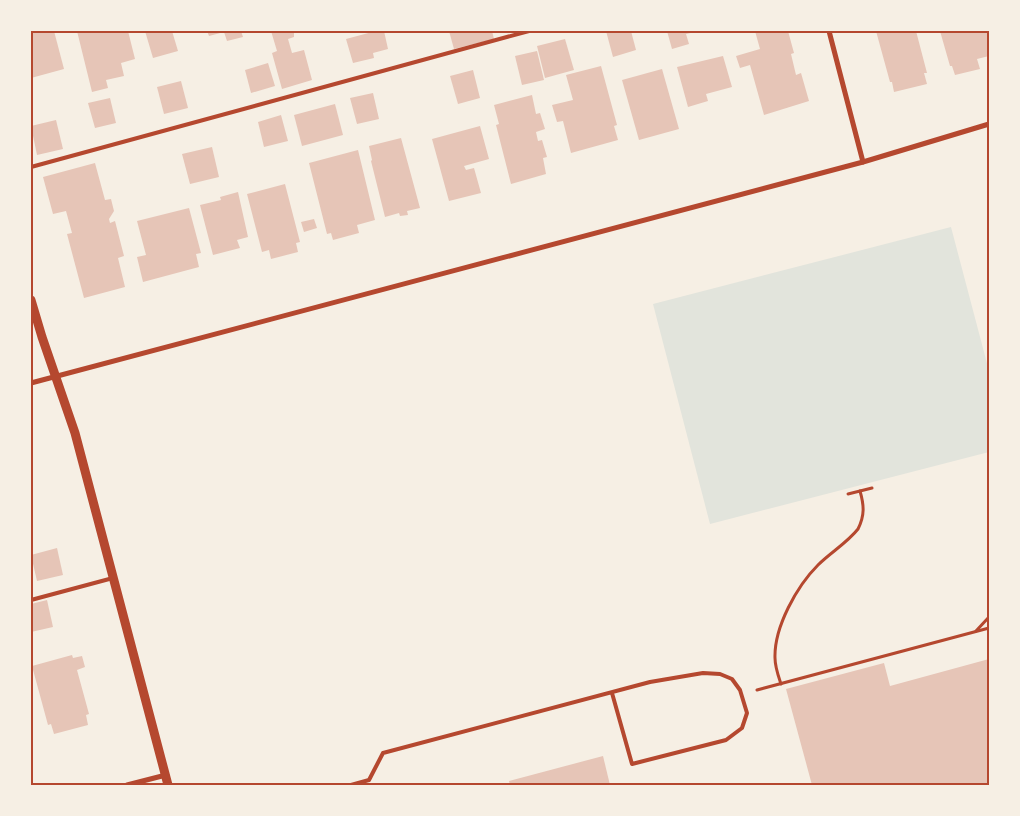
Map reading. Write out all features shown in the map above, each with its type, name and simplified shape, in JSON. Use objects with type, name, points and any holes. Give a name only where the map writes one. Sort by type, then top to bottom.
[{"type":"street","points":[[829,31],[863,162]]},
{"type":"street","points":[[31,383],[863,162],[989,124]]},
{"type":"street","points":[[31,300],[75,433],[168,785]]},
{"type":"street","points":[[127,785],[166,775]]},
{"type":"lane","points":[[31,167],[529,31]]},
{"type":"lane","points":[[31,600],[113,578]]},
{"type":"lane","points":[[351,785],[369,780],[383,753],[650,682],[703,673],[720,674],[732,679],[742,694],[747,712],[742,728],[726,740],[632,764],[612,693]]},
{"type":"path","points":[[781,684],[775,656],[779,634],[786,616],[796,595],[810,574],[858,529],[864,509],[860,491],[861,485]]},
{"type":"path","points":[[856,486],[860,491]]},
{"type":"path","points":[[848,494],[872,488]]},
{"type":"path","points":[[975,632],[989,617]]},
{"type":"path","points":[[742,694],[989,628]]},
{"type":"shaded area","points":[[951,227],[989,371],[989,452],[710,524],[653,304]]},
{"type":"building","points":[[31,31],[54,31],[64,69],[31,78]]},
{"type":"building","points":[[77,31],[128,31],[135,59],[121,63],[124,76],[106,80],[108,88],[92,92]]},
{"type":"building","points":[[145,31],[172,31],[178,51],[153,58]]},
{"type":"building","points":[[207,31],[241,31],[243,37],[227,41],[224,32],[209,36]]},
{"type":"building","points":[[271,31],[294,31],[294,37],[288,39],[292,53],[304,50],[312,80],[282,89],[272,53],[277,51]]},
{"type":"building","points":[[376,31],[384,31],[388,49],[373,53],[374,58],[353,63],[346,39]]},
{"type":"building","points":[[449,31],[492,31],[494,39],[454,49]]},
{"type":"building","points":[[606,31],[631,31],[636,50],[613,57]]},
{"type":"building","points":[[667,31],[695,32],[686,34],[689,44],[672,49]]},
{"type":"building","points":[[755,31],[788,31],[794,53],[791,54],[796,75],[801,73],[809,101],[764,115],[750,65],[740,68],[736,56],[760,49]]},
{"type":"building","points":[[876,31],[916,31],[927,73],[924,73],[927,84],[894,92]]},
{"type":"building","points":[[940,31],[989,31],[989,56],[977,59],[980,69],[955,75],[952,66],[950,66]]},
{"type":"building","points":[[565,39],[574,70],[545,78],[537,46]]},
{"type":"building","points":[[537,51],[544,80],[522,85],[515,56]]},
{"type":"building","points":[[723,56],[732,87],[706,94],[708,101],[688,107],[677,67]]},
{"type":"building","points":[[268,63],[275,86],[251,93],[245,70]]},
{"type":"building","points":[[601,66],[617,125],[614,126],[618,140],[571,153],[563,121],[557,122],[552,105],[573,100],[566,75]]},
{"type":"building","points":[[662,69],[679,129],[639,140],[622,80]]},
{"type":"building","points":[[473,70],[480,98],[458,104],[450,76]]},
{"type":"building","points":[[181,81],[188,108],[164,114],[157,87]]},
{"type":"building","points":[[373,93],[379,119],[357,124],[350,98]]},
{"type":"building","points":[[532,95],[536,114],[540,113],[545,129],[536,132],[538,141],[542,140],[547,157],[543,158],[546,174],[511,184],[496,125],[499,124],[494,105]]},
{"type":"building","points":[[110,98],[116,123],[95,128],[88,103]]},
{"type":"building","points":[[335,104],[343,135],[302,146],[294,115]]},
{"type":"building","points":[[281,115],[288,141],[264,147],[258,122]]},
{"type":"building","points":[[56,120],[63,149],[37,155],[31,126]]},
{"type":"building","points":[[480,126],[489,159],[464,166],[466,170],[474,168],[481,193],[449,201],[432,139]]},
{"type":"building","points":[[401,138],[420,208],[407,211],[408,215],[400,216],[399,213],[385,217],[369,146]]},
{"type":"building","points":[[212,147],[219,177],[190,184],[182,154]]},
{"type":"building","points":[[358,150],[375,220],[357,225],[359,233],[333,240],[331,233],[327,234],[309,163]]},
{"type":"building","points":[[95,163],[105,200],[111,199],[114,211],[109,219],[110,223],[115,221],[124,256],[118,258],[125,287],[84,298],[67,234],[72,233],[66,211],[53,214],[43,177]]},
{"type":"building","points":[[285,184],[300,242],[296,243],[298,252],[271,259],[269,250],[262,252],[247,194]]},
{"type":"building","points":[[238,192],[248,237],[237,240],[240,248],[213,255],[200,205],[221,200],[220,197]]},
{"type":"building","points":[[189,208],[201,253],[196,254],[199,267],[143,282],[137,257],[146,255],[137,221]]},
{"type":"building","points":[[314,219],[317,228],[304,232],[301,222]]},
{"type":"building","points":[[57,548],[63,575],[37,581],[31,555]]},
{"type":"building","points":[[47,600],[53,627],[31,632],[31,604]]},
{"type":"building","points":[[72,655],[73,658],[82,656],[85,667],[77,670],[89,714],[86,715],[88,725],[54,734],[51,724],[48,725],[32,666]]},
{"type":"building","points":[[989,659],[989,785],[812,785],[786,689],[884,663],[890,686]]},
{"type":"building","points":[[603,756],[610,785],[510,785],[509,781]]}]
